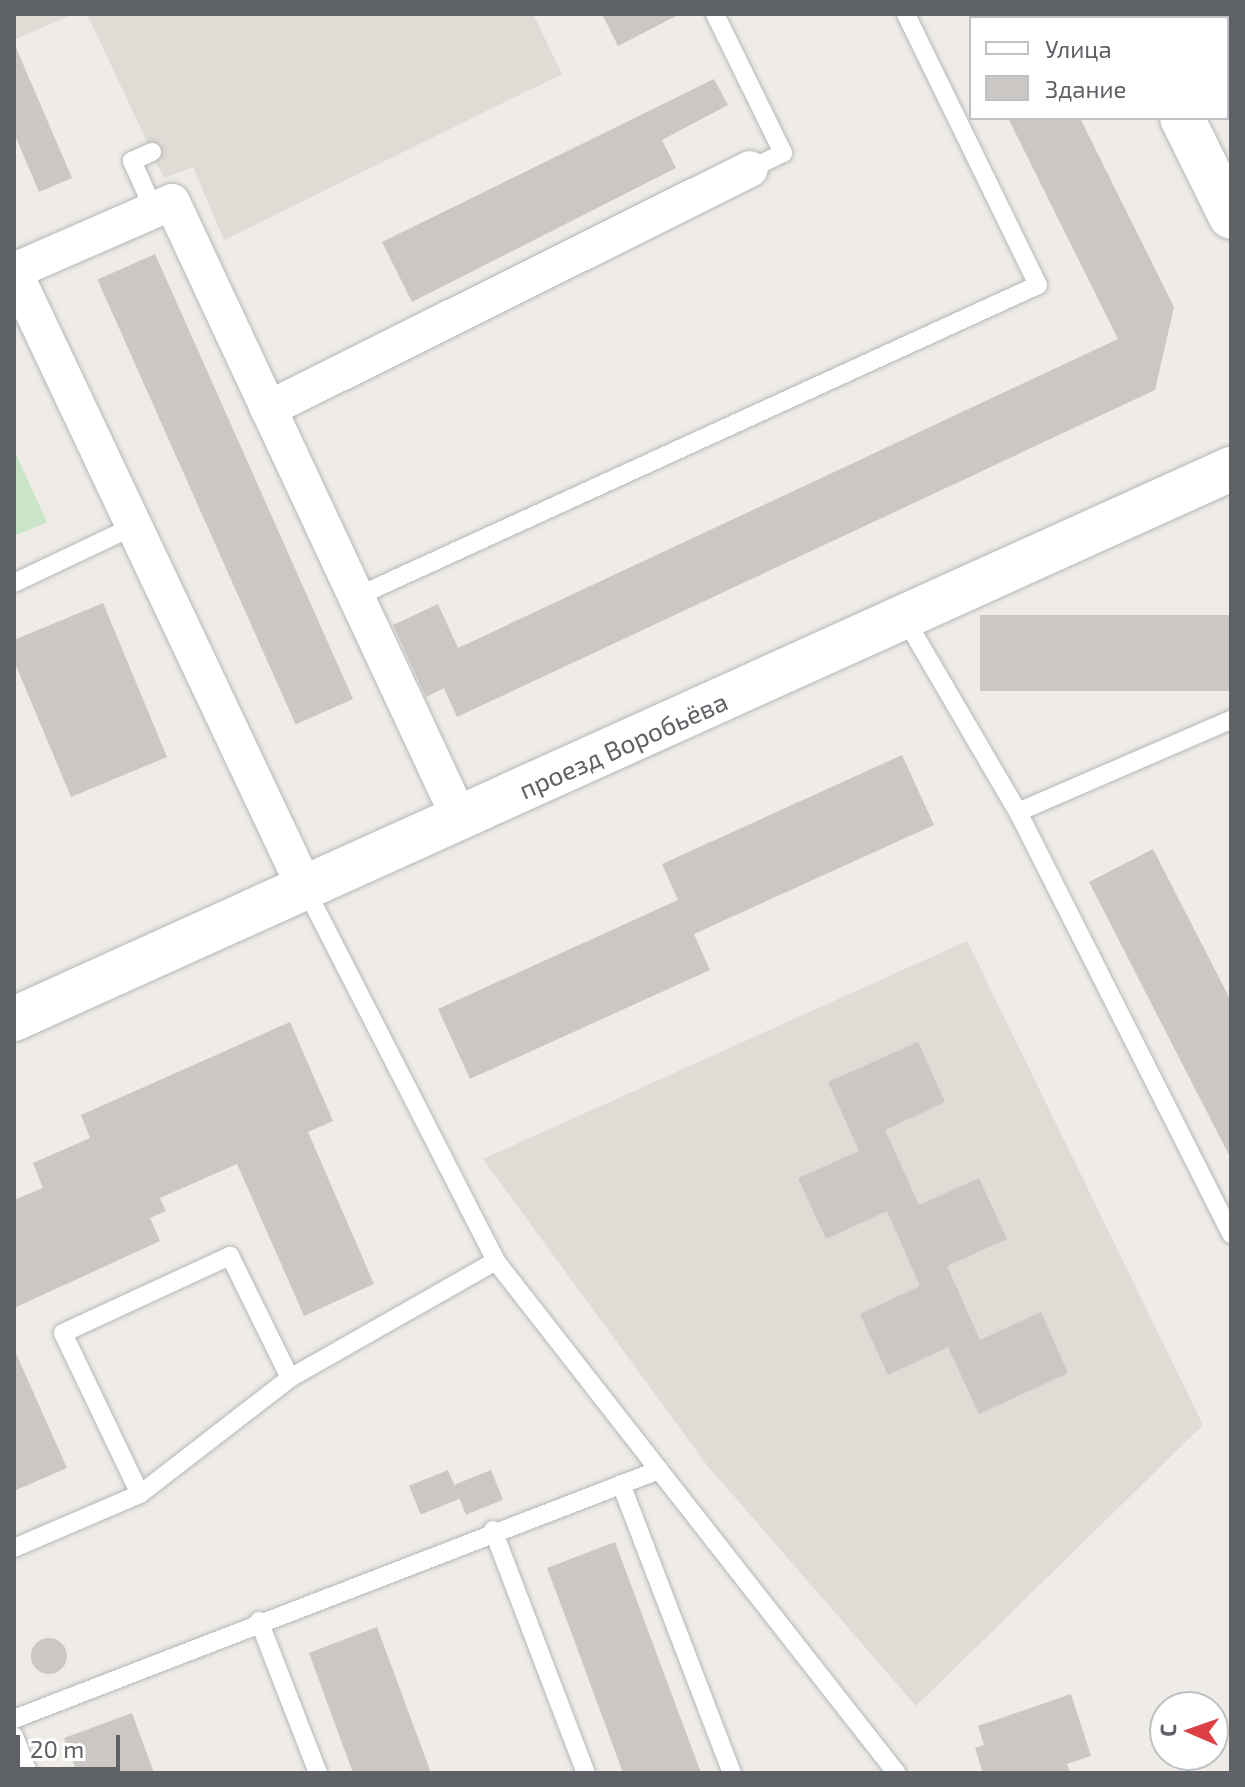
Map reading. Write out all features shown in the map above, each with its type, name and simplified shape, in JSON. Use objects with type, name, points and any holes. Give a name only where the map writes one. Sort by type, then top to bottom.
[{"type":"main road","points":[[1183,120],[1231,217]]},
{"type":"main road","name":"проезд Воробьёва","points":[[14,1019],[306,890],[1231,469]]},
{"type":"street","points":[[268,409],[750,169]]},
{"type":"street","points":[[306,890],[14,272],[172,202],[460,819]]},
{"type":"lane","points":[[715,14],[783,153],[750,169]]},
{"type":"lane","points":[[356,597],[1038,285],[906,14]]},
{"type":"lane","points":[[152,152],[132,161],[154,210]]},
{"type":"lane","points":[[14,583],[134,526]]},
{"type":"lane","points":[[904,617],[1018,812],[1231,1234]]},
{"type":"lane","points":[[1018,812],[1231,720]]},
{"type":"lane","points":[[306,890],[496,1261],[897,1773]]},
{"type":"lane","points":[[140,1494],[63,1333],[230,1256],[290,1378]]},
{"type":"lane","points":[[14,1548],[140,1494],[290,1378],[496,1261]]},
{"type":"lane","points":[[14,1719],[493,1530],[659,1470]]},
{"type":"lane","points":[[621,1484],[732,1773]]},
{"type":"lane","points":[[493,1530],[586,1773]]},
{"type":"lane","points":[[259,1621],[318,1773]]},
{"type":"lane","points":[[14,1736],[28,1773]]},
{"type":"shaded area","points":[[14,14],[73,14],[14,40]]},
{"type":"shaded area","points":[[87,14],[533,14],[562,74],[224,240],[193,167],[164,178]]},
{"type":"shaded area","points":[[967,941],[1203,1425],[916,1706],[706,1464],[483,1159]]},
{"type":"green space","points":[[14,450],[47,522],[14,536]]},
{"type":"building","points":[[602,14],[680,14],[618,46]]},
{"type":"building","points":[[14,43],[72,178],[39,192],[14,133]]},
{"type":"building","points":[[714,79],[728,105],[662,140],[676,168],[412,302],[382,242]]},
{"type":"building","points":[[1009,120],[1081,120],[1174,307],[1155,390],[457,717],[444,688],[426,697],[393,625],[438,604],[458,648],[1118,339]]},
{"type":"building","points":[[155,254],[353,699],[296,725],[97,280]]},
{"type":"building","points":[[103,603],[167,757],[71,797],[14,661],[14,640]]},
{"type":"building","points":[[980,615],[1231,615],[1231,691],[980,691]]},
{"type":"building","points":[[902,755],[934,825],[694,934],[710,970],[470,1079],[438,1009],[678,900],[662,864]]},
{"type":"building","points":[[1153,849],[1231,1001],[1231,1159],[1089,882]]},
{"type":"building","points":[[290,1022],[333,1121],[308,1132],[374,1284],[304,1316],[237,1164],[160,1198],[166,1211],[150,1218],[160,1241],[14,1308],[14,1200],[43,1188],[33,1163],[90,1138],[81,1115]]},
{"type":"building","points":[[918,1042],[945,1102],[885,1130],[919,1205],[979,1178],[1007,1239],[947,1266],[980,1340],[1041,1312],[1068,1373],[979,1414],[948,1347],[888,1375],[860,1314],[920,1286],[887,1211],[826,1239],[798,1178],[859,1151],[828,1082]]},
{"type":"building","points":[[14,1349],[67,1468],[14,1491]]},
{"type":"building","points":[[448,1470],[460,1499],[421,1514],[409,1486]]},
{"type":"building","points":[[491,1470],[503,1500],[466,1515],[454,1485]]},
{"type":"building","points":[[615,1542],[701,1773],[623,1773],[547,1568]]},
{"type":"building","points":[[377,1627],[431,1773],[353,1773],[309,1653]]},
{"type":"building","points":[[49,1638],[61,1644],[67,1656],[61,1668],[49,1674],[37,1668],[31,1656],[37,1644]]},
{"type":"building","points":[[1071,1694],[1091,1756],[1067,1764],[1070,1773],[983,1773],[975,1748],[984,1745],[978,1726]]},
{"type":"building","points":[[132,1713],[154,1773],[77,1773],[64,1738]]}]
